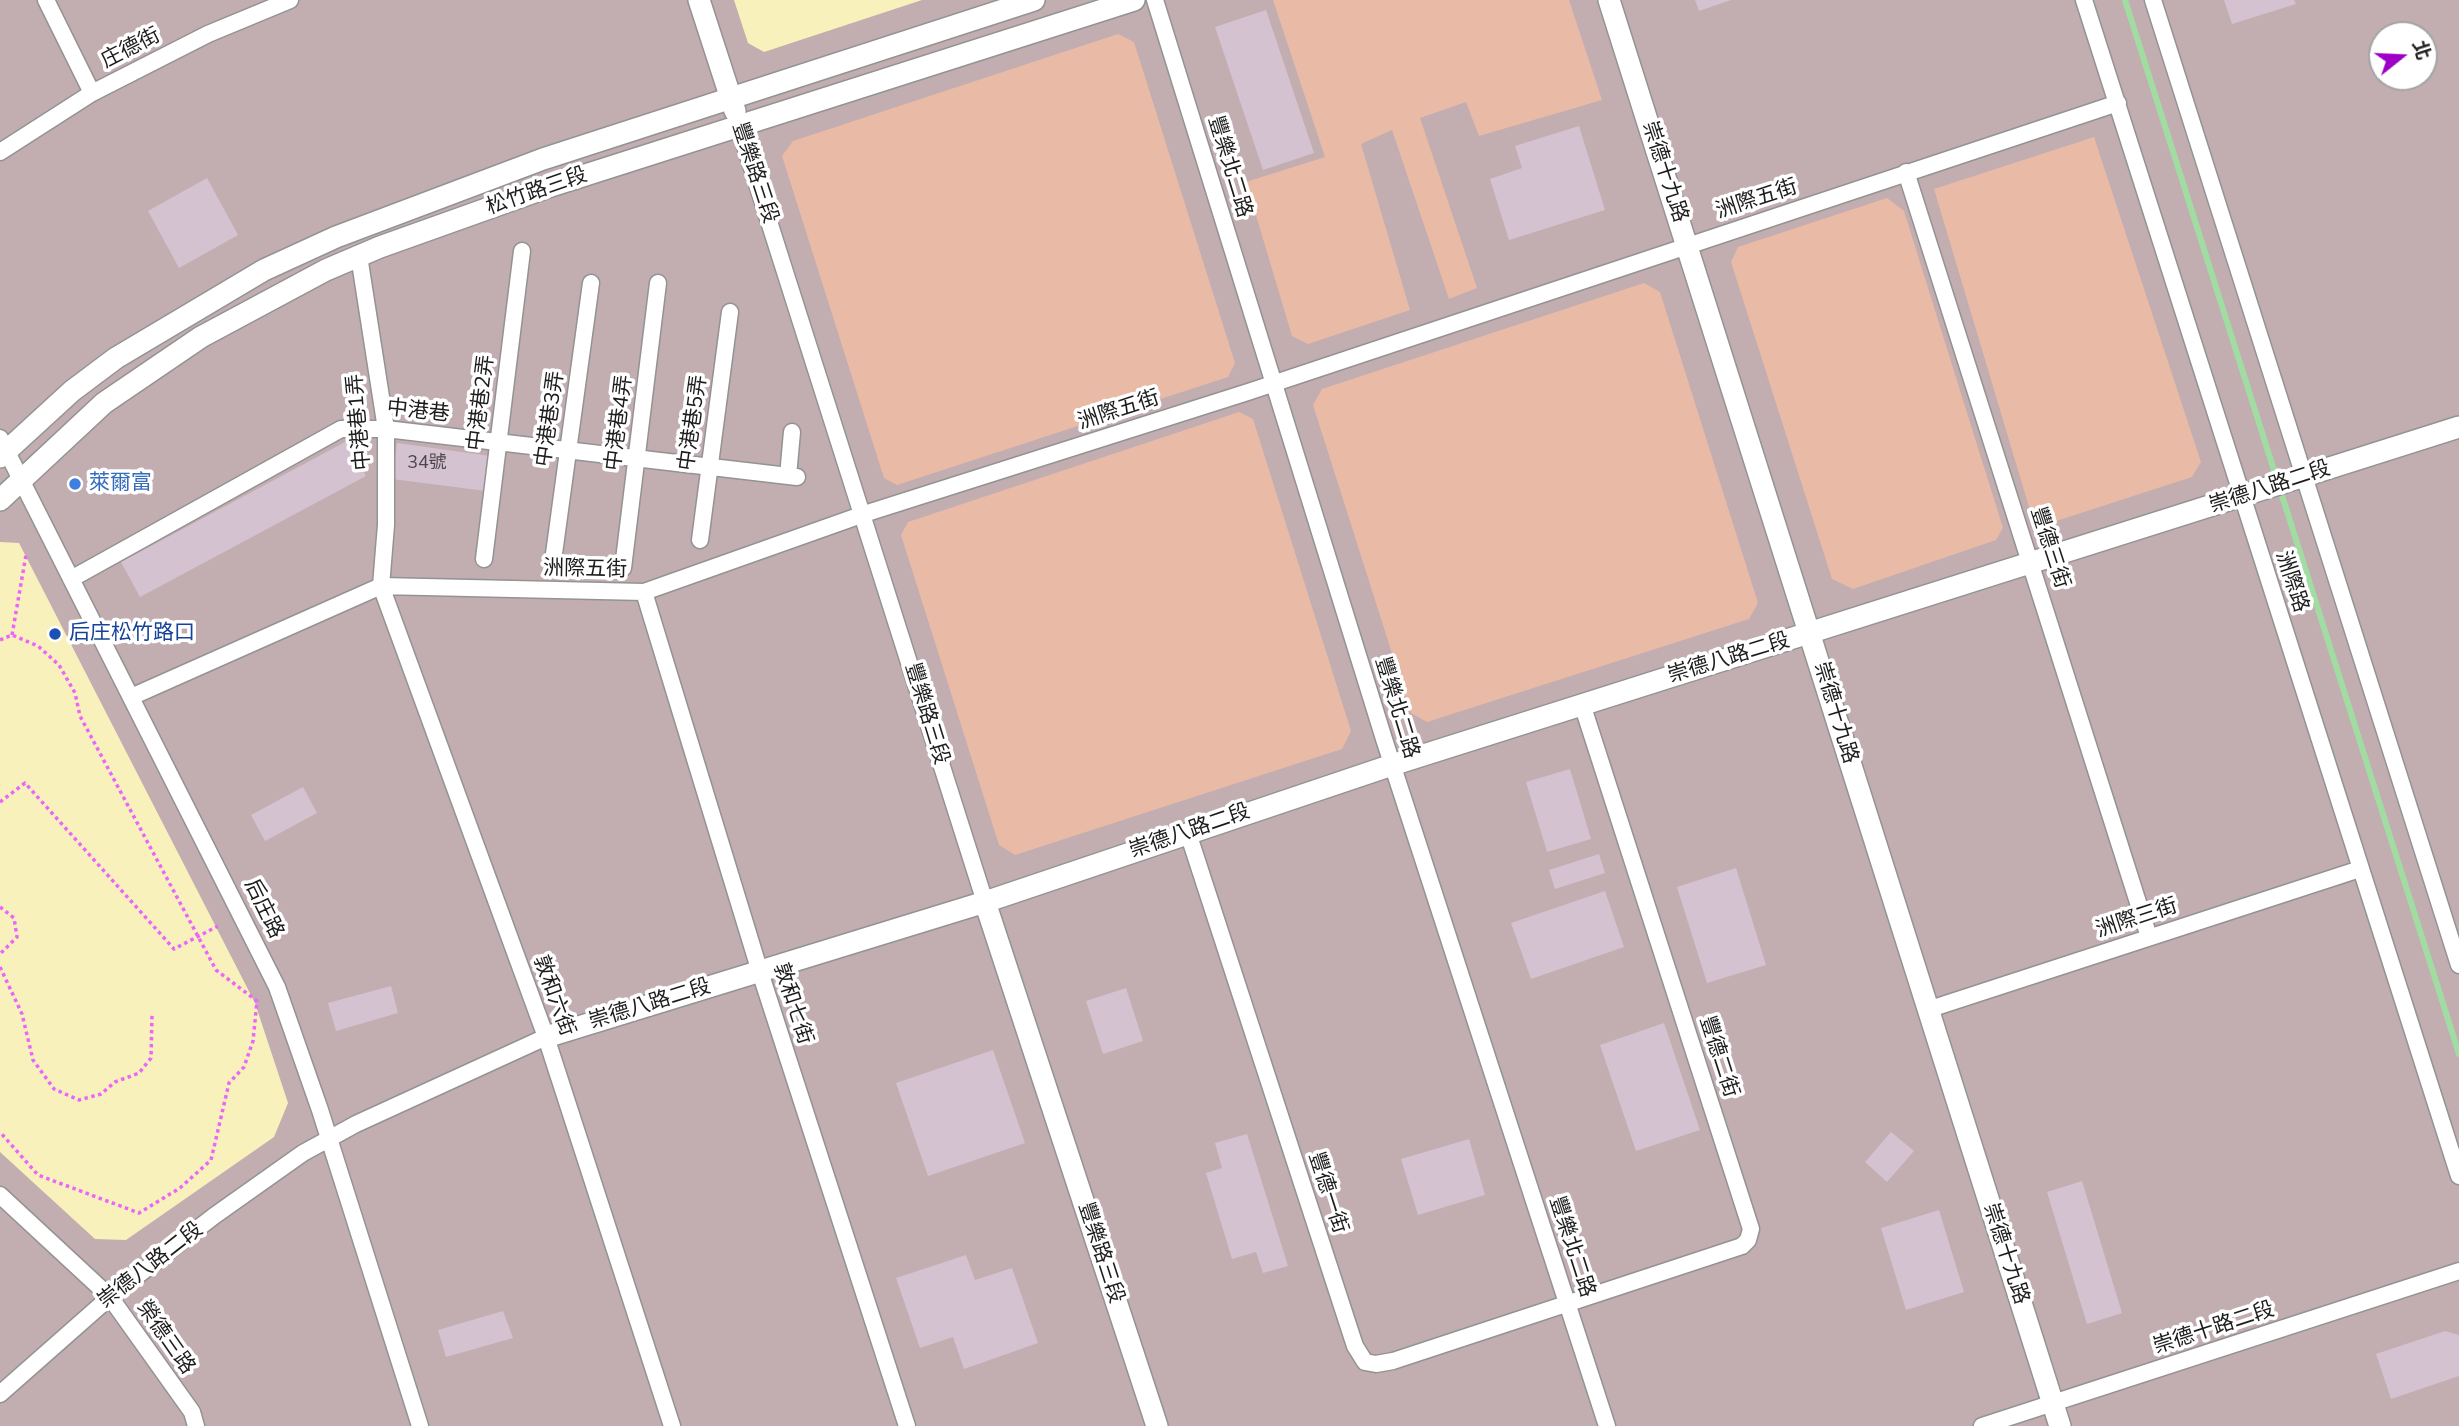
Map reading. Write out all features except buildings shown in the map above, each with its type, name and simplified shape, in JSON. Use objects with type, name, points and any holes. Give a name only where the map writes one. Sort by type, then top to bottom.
[{"type":"street","points":[[46,0],[92,93]]},
{"type":"street","name":"庄德街","points":[[0,152],[92,93],[208,34],[290,0]]},
{"type":"street","name":"豐樂路三段","points":[[699,0],[985,902],[1157,1426]]},
{"type":"street","name":"松竹路三段","points":[[2,449],[116,358],[286,260],[384,218],[520,168],[1034,0]]},
{"type":"street","name":"松竹路三段","points":[[0,500],[104,403],[201,337],[326,270],[551,186],[1134,0]]},
{"type":"street","name":"豐樂北二路","points":[[1155,0],[1392,765],[1607,1426]]},
{"type":"street","name":"崇德十九路","points":[[1609,0],[2060,1426]]},
{"type":"street","name":"洲際路","points":[[2084,0],[2459,1176]]},
{"type":"street","name":"洲際路","points":[[2153,0],[2287,483],[2459,965]]},
{"type":"street","name":"洲際五街","points":[[131,697],[381,586],[644,592],[864,514],[1274,382],[2118,103]]},
{"type":"street","name":"豐德三街","points":[[1906,172],[2149,937]]},
{"type":"street","name":"中港巷2弄","points":[[484,559],[522,251]]},
{"type":"street","name":"中港巷1弄","points":[[359,256],[386,429],[386,525],[381,586]]},
{"type":"street","name":"中港巷3弄","points":[[553,561],[591,283]]},
{"type":"street","name":"中港巷4弄","points":[[624,568],[658,284]]},
{"type":"street","name":"中港巷5弄","points":[[700,540],[730,312]]},
{"type":"street","name":"崇德八路二段","points":[[0,1394],[110,1297],[214,1216],[303,1153],[546,1037],[985,902],[1392,765],[2459,427]]},
{"type":"street","name":"中港巷","points":[[71,579],[341,429],[386,429],[792,477],[792,432]]},
{"type":"street","name":"后庄路","points":[[2,449],[22,479],[233,894],[277,987],[329,1139],[419,1426]]},
{"type":"street","name":"敦和六街","points":[[381,586],[546,1037],[672,1426]]},
{"type":"street","name":"敦和七街","points":[[644,592],[760,972],[907,1426]]},
{"type":"street","name":"豐德二街","points":[[1567,1304],[1742,1246],[1751,1229],[1582,704]]},
{"type":"street","name":"豐德一街","points":[[1188,833],[1355,1346],[1365,1362],[1376,1364],[1393,1361],[1567,1304]]},
{"type":"street","name":"洲際三街","points":[[1927,1010],[2360,869]]},
{"type":"street","name":"榮德三路","points":[[0,1195],[110,1297],[192,1412],[196,1426]]},
{"type":"street","name":"崇德十路二段","points":[[1982,1426],[2459,1271]]},
{"type":"path","points":[[12,635],[26,555]]},
{"type":"path","points":[[0,639],[12,635],[38,646],[59,664],[75,693],[80,716],[216,970],[257,1001],[253,1041],[244,1067],[229,1083],[211,1160],[180,1188],[139,1213],[38,1175],[0,1132]]},
{"type":"path","points":[[0,802],[24,783],[174,949],[218,926]]},
{"type":"path","points":[[0,906],[14,918],[17,937],[0,954]]},
{"type":"path","points":[[0,967],[22,1014],[33,1060],[54,1089],[79,1100],[101,1094],[115,1082],[139,1073],[151,1058],[152,1015]]},
{"type":"shaded area","points":[[0,0],[2459,0],[2459,1426],[0,1426]]},
{"type":"shaded area","points":[[734,0],[922,0],[764,52],[748,43]]},
{"type":"shaded area","points":[[1273,0],[1569,0],[1602,100],[1479,136],[1466,102],[1420,118],[1477,288],[1449,299],[1392,130],[1361,144],[1410,310],[1308,344],[1292,336],[1246,182],[1325,157]]},
{"type":"shaded area","points":[[1118,34],[1134,42],[1235,363],[1228,377],[897,485],[884,478],[782,156],[793,141]]},
{"type":"shaded area","points":[[2094,137],[2201,462],[2192,477],[2047,524],[2032,517],[1934,189]]},
{"type":"shaded area","points":[[1887,198],[1904,211],[2003,528],[1996,540],[1853,589],[1832,579],[1731,262],[1738,247]]},
{"type":"shaded area","points":[[1644,283],[1660,292],[1758,603],[1749,619],[1427,722],[1411,713],[1313,405],[1322,389]]},
{"type":"shaded area","points":[[1239,412],[1253,419],[1351,731],[1342,749],[1015,855],[999,845],[901,535],[908,522]]},
{"type":"shaded area","points":[[0,542],[19,543],[255,1003],[288,1103],[274,1137],[126,1240],[95,1239],[0,1152]]},
{"type":"waterway","points":[[2125,0],[2459,1054]]},
{"type":"place","name":"萊爾富","points":[[75,484]]},
{"type":"place","name":"后庄松竹路口","points":[[55,634]]}]
